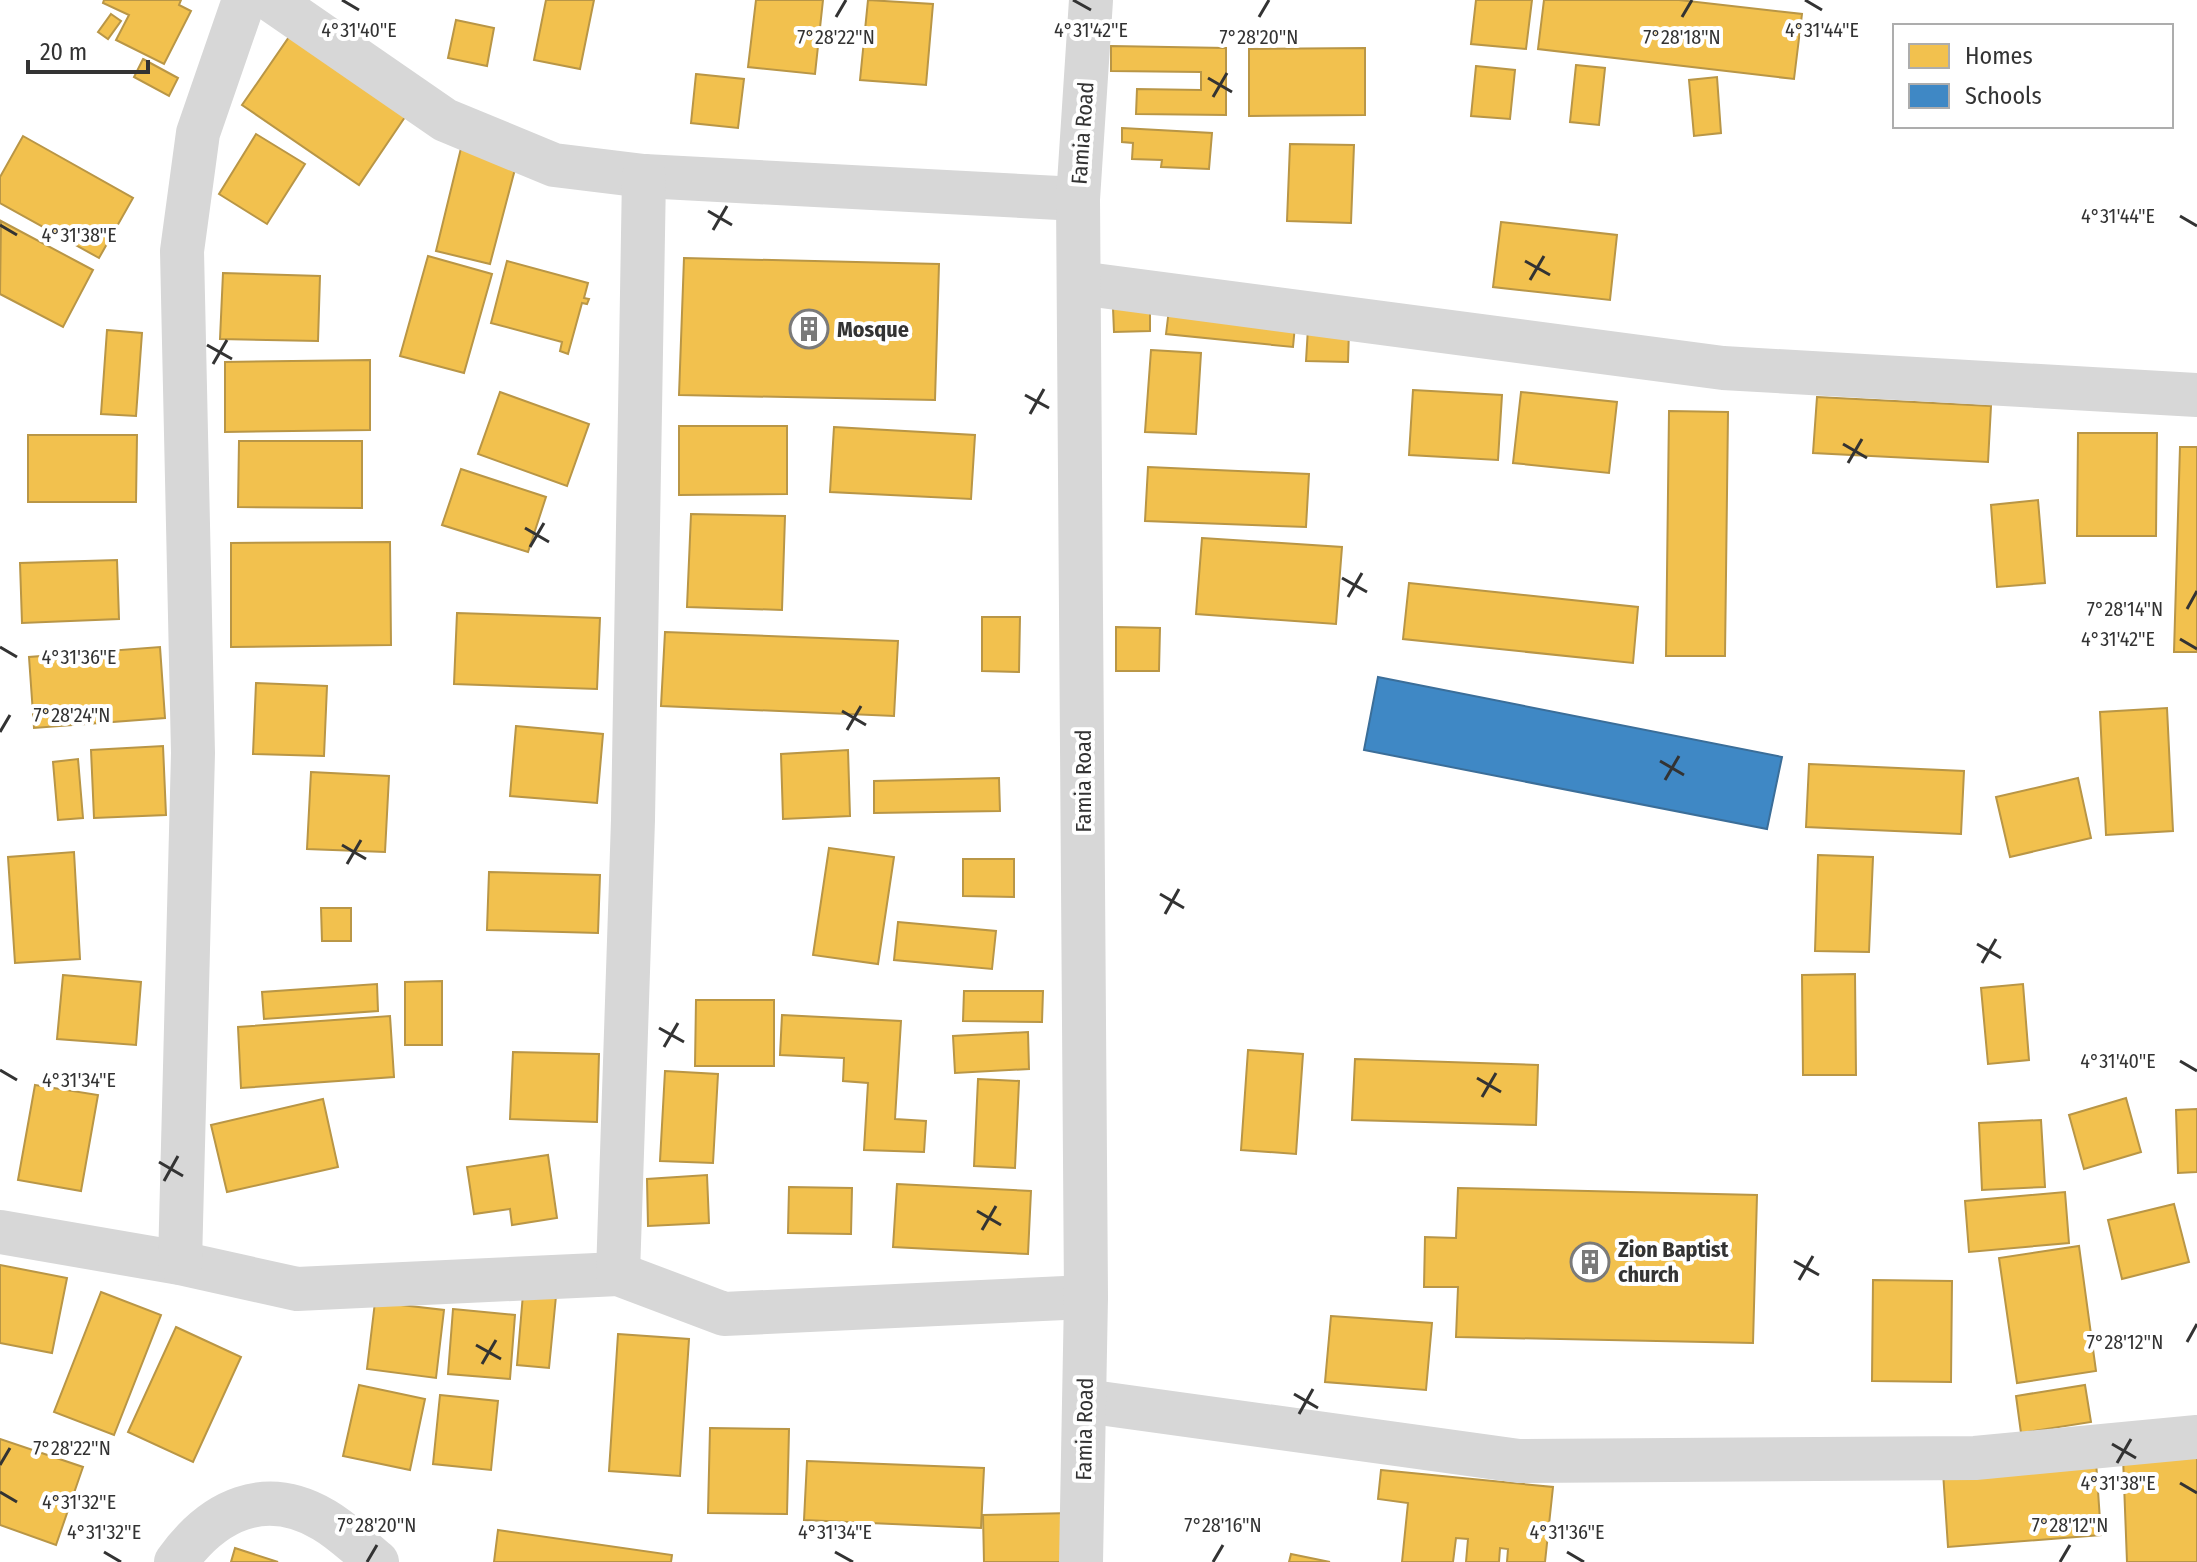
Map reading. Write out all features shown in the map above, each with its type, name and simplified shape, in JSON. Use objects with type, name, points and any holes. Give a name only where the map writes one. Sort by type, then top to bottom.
[{"type":"street","points":[[180,1263],[193,753],[182,251],[198,133],[244,0]]},
{"type":"street","points":[[271,0],[445,120],[554,165],[644,176],[1078,199]]},
{"type":"street","name":"Famia Road","points":[[1081,1562],[1086,1297],[1078,199],[1091,0]]},
{"type":"street","points":[[618,1274],[633,820],[644,176]]},
{"type":"street","points":[[1079,283],[1723,368],[2197,395]]},
{"type":"street","points":[[0,1232],[180,1263],[297,1289],[618,1274],[724,1314],[1086,1297]]},
{"type":"street","points":[[1085,1401],[1519,1461],[1975,1458],[2197,1437]]},
{"type":"street","points":[[176,1562],[212,1523],[244,1506],[282,1503],[324,1520],[377,1562]]},
{"type":"building: Homes","points":[[104,0],[181,0],[179,5],[191,11],[164,64],[116,40],[129,15],[103,3]]},
{"type":"building: Homes","points":[[546,0],[594,0],[580,69],[534,60]]},
{"type":"building: Homes","points":[[756,0],[823,0],[815,74],[748,67]]},
{"type":"building: Homes","points":[[868,0],[933,4],[926,85],[860,80]]},
{"type":"building: Homes","points":[[1476,0],[1532,0],[1526,49],[1471,44]]},
{"type":"building: Homes","points":[[1544,0],[1679,0],[1802,14],[1794,79],[1538,49]]},
{"type":"building: Homes","points":[[111,14],[121,21],[108,39],[98,32]]},
{"type":"building: Homes","points":[[456,20],[494,28],[487,66],[448,58]]},
{"type":"building: Homes","points":[[289,37],[405,117],[359,185],[242,105]]},
{"type":"building: Homes","points":[[1111,46],[1226,48],[1226,115],[1136,114],[1137,89],[1201,90],[1201,72],[1111,71]]},
{"type":"building: Homes","points":[[1365,48],[1365,115],[1249,116],[1249,49]]},
{"type":"building: Homes","points":[[143,59],[178,78],[169,96],[134,77]]},
{"type":"building: Homes","points":[[1576,65],[1605,68],[1599,125],[1570,122]]},
{"type":"building: Homes","points":[[1476,66],[1515,70],[1510,119],[1471,116]]},
{"type":"building: Homes","points":[[696,74],[744,79],[738,128],[691,123]]},
{"type":"building: Homes","points":[[1717,77],[1721,133],[1694,136],[1689,80]]},
{"type":"building: Homes","points":[[1122,128],[1212,133],[1209,169],[1161,167],[1162,160],[1132,159],[1133,143],[1122,142]]},
{"type":"building: Homes","points":[[256,134],[305,164],[267,224],[219,194]]},
{"type":"building: Homes","points":[[23,136],[133,198],[99,258],[0,203],[0,177]]},
{"type":"building: Homes","points":[[463,140],[519,154],[490,264],[436,251]]},
{"type":"building: Homes","points":[[1290,144],[1354,145],[1351,223],[1287,221]]},
{"type":"building: Homes","points":[[1,221],[93,270],[63,327],[0,294]]},
{"type":"building: Homes","points":[[1501,222],[1617,235],[1610,300],[1493,287]]},
{"type":"building: Homes","points":[[428,256],[492,274],[464,373],[400,356]]},
{"type":"building: Homes","name":"Mosque","points":[[684,258],[939,264],[935,400],[679,395]]},
{"type":"building: Homes","points":[[507,261],[588,283],[584,298],[589,299],[587,304],[582,303],[568,354],[560,351],[562,342],[491,323]]},
{"type":"building: Homes","points":[[223,273],[320,276],[318,341],[220,339]]},
{"type":"building: Homes","points":[[1170,301],[1296,315],[1293,347],[1166,334]]},
{"type":"building: Homes","points":[[1150,307],[1150,331],[1114,332],[1113,308]]},
{"type":"building: Homes","points":[[1308,328],[1349,330],[1348,362],[1306,361]]},
{"type":"building: Homes","points":[[107,330],[142,333],[136,416],[101,414]]},
{"type":"building: Homes","points":[[1151,350],[1201,353],[1196,434],[1145,432]]},
{"type":"building: Homes","points":[[370,360],[370,430],[225,432],[225,362]]},
{"type":"building: Homes","points":[[1413,390],[1502,395],[1498,460],[1409,455]]},
{"type":"building: Homes","points":[[500,392],[589,424],[567,486],[478,454]]},
{"type":"building: Homes","points":[[1521,392],[1617,402],[1609,473],[1513,463]]},
{"type":"building: Homes","points":[[1817,397],[1991,406],[1988,462],[1813,453]]},
{"type":"building: Homes","points":[[1669,411],[1728,412],[1725,656],[1666,656]]},
{"type":"building: Homes","points":[[679,426],[787,426],[787,494],[679,495]]},
{"type":"building: Homes","points":[[834,427],[975,435],[971,499],[830,492]]},
{"type":"building: Homes","points":[[2078,433],[2157,433],[2156,536],[2077,536]]},
{"type":"building: Homes","points":[[28,435],[137,435],[136,502],[28,502]]},
{"type":"building: Homes","points":[[239,441],[362,441],[362,508],[238,507]]},
{"type":"building: Homes","points":[[2180,447],[2197,447],[2197,652],[2174,652]]},
{"type":"building: Homes","points":[[1148,467],[1309,474],[1306,527],[1145,521]]},
{"type":"building: Homes","points":[[461,469],[546,497],[528,552],[442,525]]},
{"type":"building: Homes","points":[[2038,500],[2045,583],[1997,587],[1991,505]]},
{"type":"building: Homes","points":[[691,514],[785,516],[782,610],[687,607]]},
{"type":"building: Homes","points":[[1202,538],[1342,547],[1336,624],[1196,614]]},
{"type":"building: Homes","points":[[390,542],[391,645],[231,647],[231,543]]},
{"type":"building: Homes","points":[[117,560],[119,619],[22,623],[20,563]]},
{"type":"building: Homes","points":[[1409,583],[1638,607],[1633,663],[1403,639]]},
{"type":"building: Homes","points":[[457,613],[600,618],[597,689],[454,684]]},
{"type":"building: Homes","points":[[982,617],[1020,617],[1019,672],[982,671]]},
{"type":"building: Homes","points":[[1116,627],[1160,628],[1159,671],[1116,671]]},
{"type":"building: Homes","points":[[665,632],[898,641],[894,716],[661,706]]},
{"type":"building: Homes","points":[[160,647],[165,718],[34,728],[29,657]]},
{"type":"building: Homes","points":[[256,683],[327,686],[324,756],[253,754]]},
{"type":"building: Homes","points":[[2167,708],[2173,831],[2106,835],[2100,712]]},
{"type":"building: Homes","points":[[516,726],[603,734],[597,803],[510,796]]},
{"type":"building: Homes","points":[[163,746],[166,815],[94,818],[91,750]]},
{"type":"building: Homes","points":[[848,750],[850,816],[783,819],[781,754]]},
{"type":"building: Homes","points":[[78,759],[83,818],[58,820],[53,762]]},
{"type":"building: Homes","points":[[1809,764],[1964,771],[1961,834],[1806,827]]},
{"type":"building: Homes","points":[[311,772],[389,776],[385,852],[307,849]]},
{"type":"building: Homes","points":[[999,778],[1000,811],[874,813],[874,781]]},
{"type":"building: Homes","points":[[2078,778],[2091,838],[2010,857],[1996,797]]},
{"type":"building: Homes","points":[[829,848],[894,857],[878,964],[813,955]]},
{"type":"building: Homes","points":[[74,852],[80,959],[15,963],[8,857]]},
{"type":"building: Homes","points":[[1818,855],[1873,857],[1869,952],[1815,951]]},
{"type":"building: Homes","points":[[963,859],[1014,859],[1014,897],[963,896]]},
{"type":"building: Homes","points":[[489,872],[600,875],[598,933],[487,930]]},
{"type":"building: Homes","points":[[321,908],[351,908],[351,941],[322,941]]},
{"type":"building: Homes","points":[[898,922],[996,931],[992,969],[894,960]]},
{"type":"building: Homes","points":[[1855,974],[1856,1075],[1803,1075],[1802,975]]},
{"type":"building: Homes","points":[[63,975],[141,982],[136,1045],[57,1039]]},
{"type":"building: Homes","points":[[442,981],[442,1045],[405,1045],[405,982]]},
{"type":"building: Homes","points":[[377,984],[378,1011],[264,1019],[262,992]]},
{"type":"building: Homes","points":[[2023,984],[2029,1060],[1988,1064],[1981,988]]},
{"type":"building: Homes","points":[[964,991],[1043,991],[1042,1022],[963,1021]]},
{"type":"building: Homes","points":[[696,1000],[774,1000],[774,1066],[695,1066]]},
{"type":"building: Homes","points":[[782,1015],[901,1021],[895,1119],[926,1121],[924,1152],[864,1150],[868,1083],[843,1081],[844,1058],[780,1055]]},
{"type":"building: Homes","points":[[390,1016],[394,1077],[241,1088],[238,1027]]},
{"type":"building: Homes","points":[[1028,1032],[1029,1069],[955,1073],[953,1036]]},
{"type":"building: Homes","points":[[1248,1050],[1303,1054],[1296,1154],[1241,1150]]},
{"type":"building: Homes","points":[[513,1052],[599,1054],[597,1122],[510,1119]]},
{"type":"building: Homes","points":[[1355,1059],[1538,1065],[1536,1125],[1352,1120]]},
{"type":"building: Homes","points":[[665,1071],[718,1074],[713,1163],[660,1161]]},
{"type":"building: Homes","points":[[978,1079],[1019,1081],[1015,1168],[974,1166]]},
{"type":"building: Homes","points":[[35,1085],[98,1095],[81,1191],[18,1180]]},
{"type":"building: Homes","points":[[2126,1098],[2141,1152],[2084,1169],[2069,1115]]},
{"type":"building: Homes","points":[[323,1099],[338,1167],[227,1192],[211,1125]]},
{"type":"building: Homes","points":[[2197,1109],[2197,1172],[2178,1173],[2176,1110]]},
{"type":"building: Homes","points":[[2041,1120],[2045,1187],[1982,1190],[1979,1123]]},
{"type":"building: Homes","points":[[548,1155],[557,1218],[512,1225],[510,1209],[474,1214],[467,1167]]},
{"type":"building: Homes","points":[[707,1175],[709,1223],[648,1226],[647,1179]]},
{"type":"building: Homes","points":[[897,1184],[1031,1191],[1028,1254],[893,1247]]},
{"type":"building: Homes","points":[[789,1187],[852,1188],[851,1234],[788,1233]]},
{"type":"building: Homes","name":"Zion Baptist church","points":[[1458,1188],[1757,1195],[1753,1343],[1456,1337],[1458,1287],[1424,1287],[1425,1237],[1456,1238]]},
{"type":"building: Homes","points":[[2065,1192],[2069,1243],[1969,1252],[1965,1201]]},
{"type":"building: Homes","points":[[2174,1204],[2189,1262],[2122,1279],[2108,1220]]},
{"type":"building: Homes","points":[[2079,1246],[2096,1371],[2017,1383],[1999,1258]]},
{"type":"building: Homes","points":[[0,1265],[67,1278],[52,1353],[0,1343]]},
{"type":"building: Homes","points":[[1873,1280],[1952,1281],[1951,1382],[1872,1381]]},
{"type":"building: Homes","points":[[101,1292],[161,1315],[114,1435],[54,1412]]},
{"type":"building: Homes","points":[[523,1294],[556,1296],[549,1368],[517,1365]]},
{"type":"building: Homes","points":[[375,1302],[444,1310],[436,1378],[367,1369]]},
{"type":"building: Homes","points":[[453,1309],[515,1315],[510,1379],[448,1374]]},
{"type":"building: Homes","points":[[1331,1316],[1432,1323],[1426,1390],[1325,1382]]},
{"type":"building: Homes","points":[[176,1327],[241,1357],[193,1462],[128,1432]]},
{"type":"building: Homes","points":[[618,1334],[689,1339],[680,1476],[609,1471]]},
{"type":"building: Homes","points":[[359,1385],[425,1399],[410,1470],[343,1456]]},
{"type":"building: Homes","points":[[2085,1385],[2091,1422],[2021,1433],[2016,1396]]},
{"type":"building: Homes","points":[[440,1395],[498,1401],[491,1470],[433,1464]]},
{"type":"building: Homes","points":[[710,1428],[789,1429],[787,1514],[708,1513]]},
{"type":"building: Homes","points":[[0,1439],[83,1467],[56,1545],[0,1525]]},
{"type":"building: Homes","points":[[2197,1454],[2197,1562],[2127,1562],[2123,1457]]},
{"type":"building: Homes","points":[[807,1461],[984,1468],[981,1528],[804,1520]]},
{"type":"building: Homes","points":[[2096,1461],[2101,1535],[1948,1547],[1943,1472]]},
{"type":"building: Homes","points":[[1381,1470],[1553,1487],[1545,1562],[1507,1562],[1508,1549],[1500,1548],[1499,1562],[1466,1562],[1468,1539],[1456,1538],[1453,1562],[1402,1562],[1408,1503],[1378,1499]]},
{"type":"building: Homes","points":[[1071,1513],[1072,1562],[984,1562],[983,1515]]},
{"type":"building: Homes","points":[[498,1530],[672,1555],[671,1562],[494,1562]]},
{"type":"building: Homes","points":[[235,1548],[278,1562],[231,1562]]},
{"type":"building: Homes","points":[[1291,1554],[1330,1562],[1289,1562]]},
{"type":"building: Schools","points":[[1378,677],[1782,757],[1767,829],[1364,750]]},
{"type":"place","name":"Mosque","points":[[809,329]]},
{"type":"place","name":"Zion Baptist church","points":[[1590,1262]]}]
